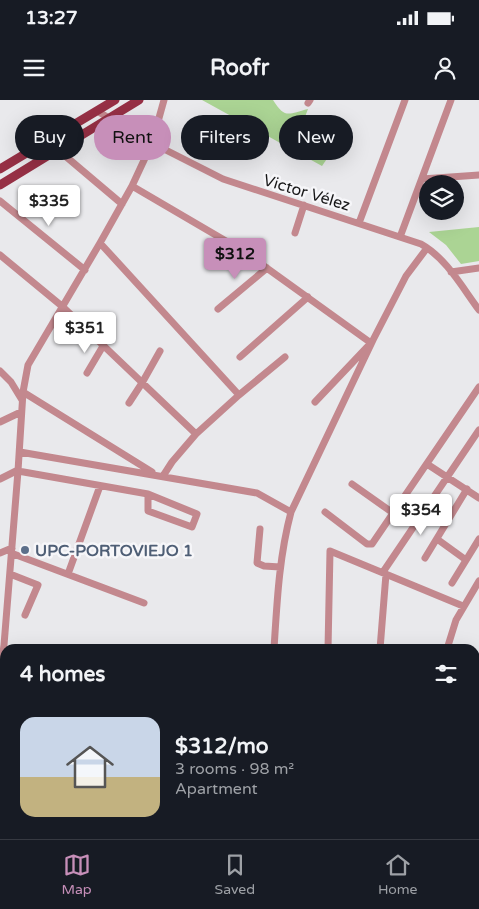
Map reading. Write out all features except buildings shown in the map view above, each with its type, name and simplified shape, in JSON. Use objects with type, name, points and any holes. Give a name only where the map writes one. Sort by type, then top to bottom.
[{"type":"main road","points":[[0,169],[115,100]]},
{"type":"main road","points":[[114,115],[139,100]]},
{"type":"main road","points":[[0,185],[40,160]]},
{"type":"street","points":[[160,115],[164,100]]},
{"type":"street","points":[[359,223],[405,100]]},
{"type":"street","points":[[423,175],[451,100]]},
{"type":"street","name":"Victor Vélez","points":[[97,111],[104,115]]},
{"type":"street","name":"Victor Vélez","points":[[171,152],[231,182],[359,223],[427,248],[451,272],[479,310]]},
{"type":"street","points":[[71,160],[122,204]]},
{"type":"street","points":[[7,377],[17,380],[20,378],[85,270],[132,186],[144,160]]},
{"type":"street","points":[[464,176],[479,175]]},
{"type":"street","points":[[132,186],[243,251],[372,343]]},
{"type":"street","points":[[400,237],[419,187]]},
{"type":"street","points":[[0,200],[85,270]]},
{"type":"street","points":[[294,233],[304,205]]},
{"type":"street","points":[[100,243],[239,395]]},
{"type":"street","points":[[274,644],[280,568],[291,512],[406,276],[427,248]]},
{"type":"street","points":[[0,255],[63,307],[195,433]]},
{"type":"street","points":[[218,309],[267,268]]},
{"type":"street","points":[[451,272],[479,268]]},
{"type":"street","points":[[240,357],[308,297]]},
{"type":"street","points":[[315,402],[372,343]]},
{"type":"street","points":[[87,373],[103,346]]},
{"type":"street","points":[[128,403],[160,351]]},
{"type":"street","points":[[160,475],[195,433],[285,358]]},
{"type":"street","points":[[2,644],[20,452],[22,401],[28,365]]},
{"type":"street","points":[[0,371],[7,377],[22,401]]},
{"type":"street","points":[[325,512],[370,544],[479,387]]},
{"type":"street","points":[[23,392],[160,475]]},
{"type":"street","points":[[0,422],[22,412]]},
{"type":"street","points":[[380,644],[384,573],[479,430]]},
{"type":"street","points":[[20,452],[257,493],[291,512]]},
{"type":"street","points":[[427,464],[479,498]]},
{"type":"street","points":[[0,479],[18,470],[148,494],[197,514],[192,527],[148,511],[148,494]]},
{"type":"street","points":[[352,484],[393,513]]},
{"type":"street","points":[[68,574],[100,486]]},
{"type":"street","points":[[424,558],[467,490]]},
{"type":"street","points":[[260,529],[257,563],[261,566],[280,568]]},
{"type":"street","points":[[437,539],[466,560]]},
{"type":"street","points":[[452,583],[479,539]]},
{"type":"street","points":[[0,553],[11,550],[144,603]]},
{"type":"street","points":[[328,644],[330,551],[463,606]]},
{"type":"street","points":[[10,574],[38,585],[25,615]]},
{"type":"street","points":[[448,644],[451,632],[463,606],[479,581]]},
{"type":"green space","points":[[202,100],[273,100],[284,113],[308,109],[306,115],[279,115],[279,142],[269,137],[269,115],[229,115]]},
{"type":"green space","points":[[311,160],[326,160],[322,166]]},
{"type":"green space","points":[[479,227],[479,261],[461,264],[446,245],[429,232]]},
{"type":"place","name":"UPC-PORTOVIEJO 1","points":[[25,550]]}]
